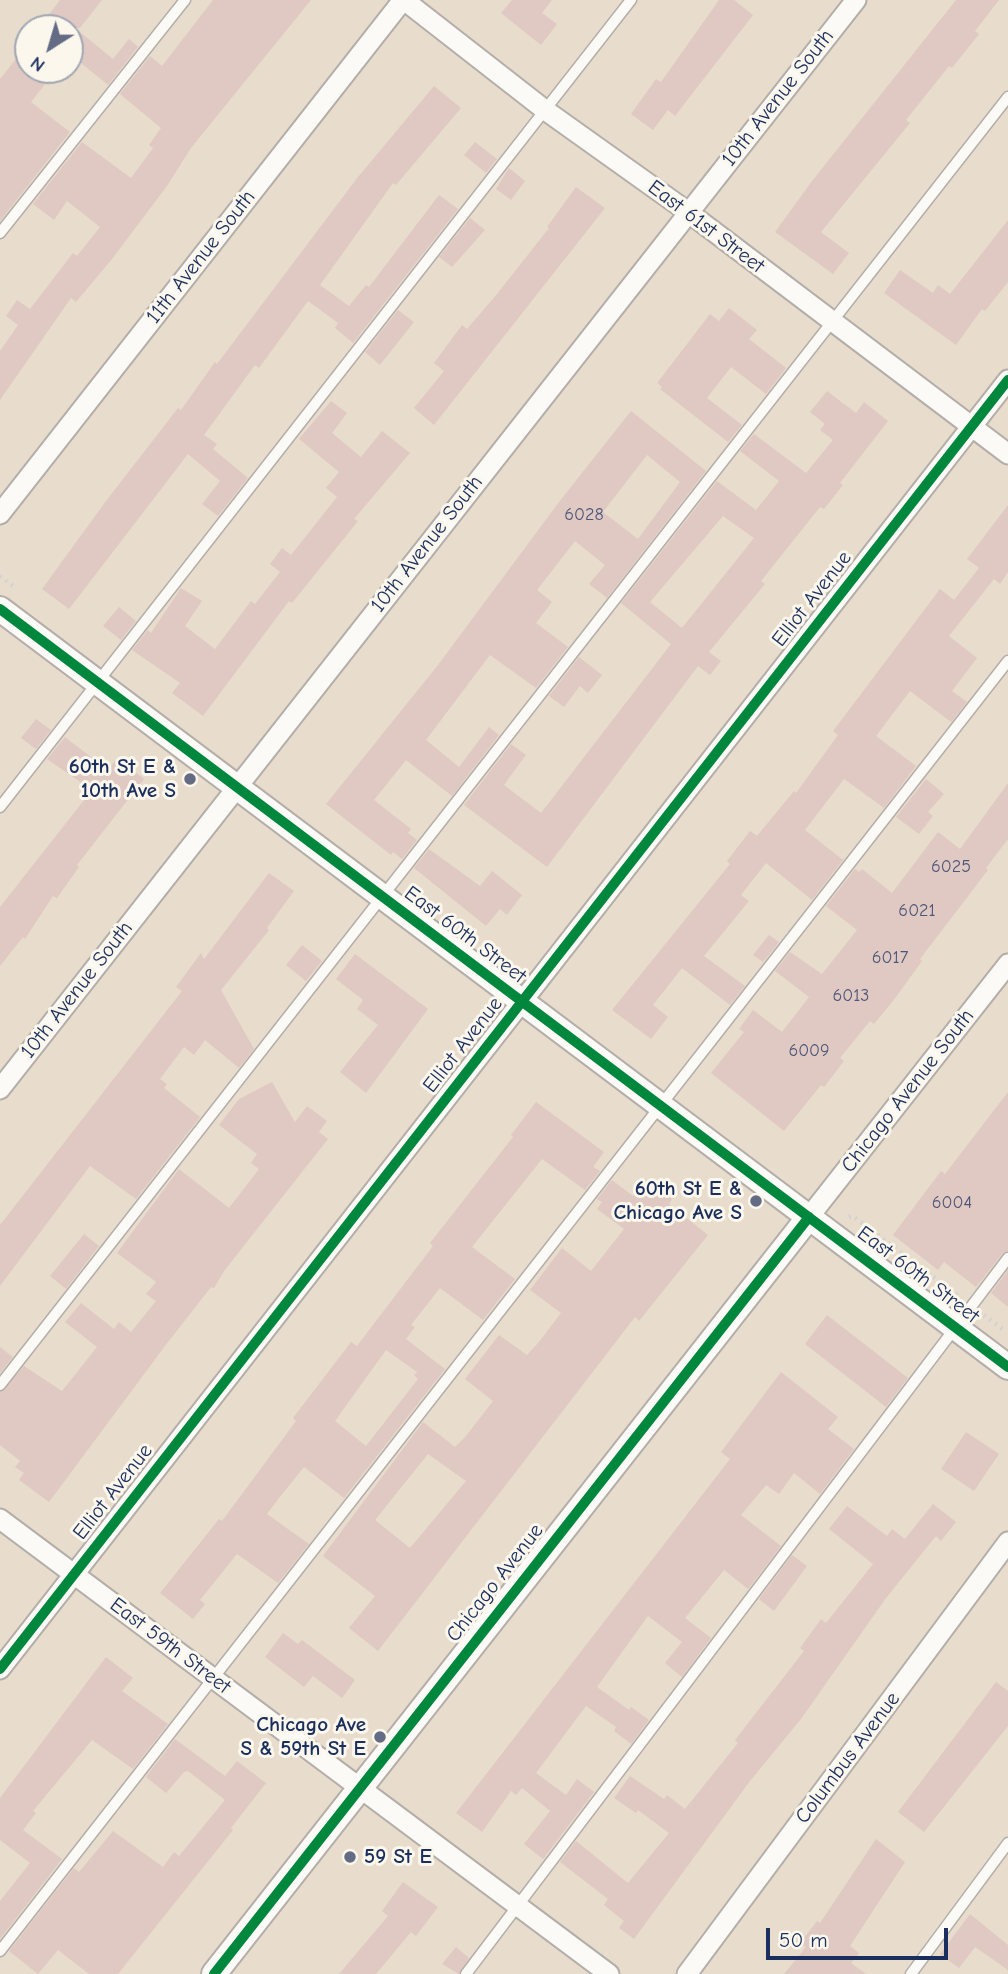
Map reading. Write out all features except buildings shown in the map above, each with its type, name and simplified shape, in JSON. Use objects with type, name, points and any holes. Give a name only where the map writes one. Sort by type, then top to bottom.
[{"type":"street","name":"East 61st Street","points":[[403,0],[545,110],[688,212],[1008,454]]},
{"type":"street","name":"11th Avenue South","points":[[0,514],[403,0]]},
{"type":"street","name":"10th Avenue South","points":[[0,1089],[856,0]]},
{"type":"street","name":"Elliot Avenue","points":[[0,1669],[1008,380]]},
{"type":"street","name":"East 60th Street","points":[[0,609],[1008,1367]]},
{"type":"street","name":"Chicago Avenue South","points":[[809,1217],[1008,964]]},
{"type":"street","name":"Chicago Avenue","points":[[214,1974],[809,1217]]},
{"type":"street","name":"East 59th Street","points":[[0,1519],[609,1974]]},
{"type":"street","name":"Columbus Avenue","points":[[687,1974],[1008,1542]]},
{"type":"lane","points":[[0,233],[185,0]]},
{"type":"lane","points":[[0,807],[631,0]]},
{"type":"lane","points":[[0,1385],[1008,97]]},
{"type":"lane","points":[[0,1951],[211,1677],[1008,661]]},
{"type":"lane","points":[[466,1974],[519,1908],[1008,1258]]},
{"type":"lane","points":[[911,1974],[1008,1843]]},
{"type":"path","points":[[848,1217],[853,1216],[1008,1334]]},
{"type":"cycle path","points":[[0,1669],[1008,380]]},
{"type":"cycle path","points":[[0,609],[1008,1367]]},
{"type":"cycle path","points":[[214,1974],[809,1217]]},
{"type":"place","name":"60th St E & 10th Ave S","points":[[190,779]]},
{"type":"place","name":"60th St E & Chicago Ave S","points":[[756,1201]]},
{"type":"place","name":"Chicago Ave S & 59th St E","points":[[380,1737]]},
{"type":"place","name":"59 St E","points":[[350,1857]]}]
